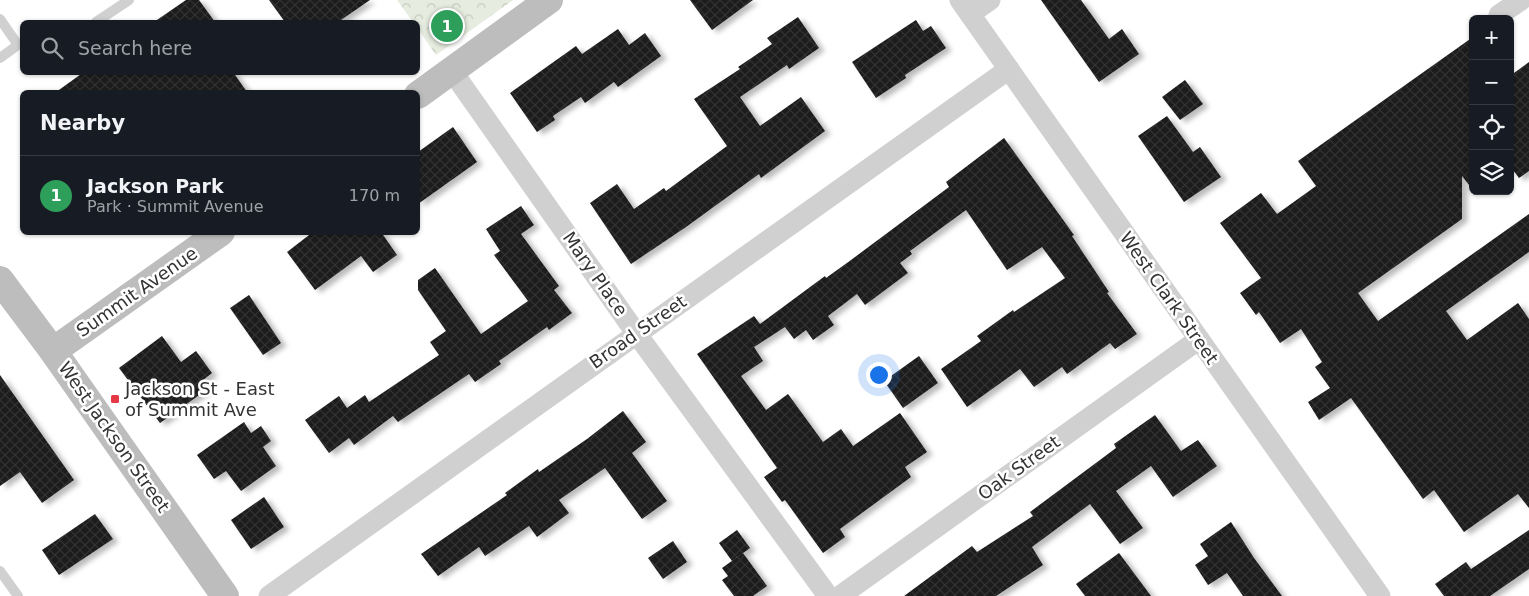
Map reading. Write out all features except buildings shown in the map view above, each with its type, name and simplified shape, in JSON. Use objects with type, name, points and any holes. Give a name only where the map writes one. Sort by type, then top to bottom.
[{"type":"street","points":[[420,94],[549,0]]},
{"type":"street","points":[[965,7],[990,0]]},
{"type":"street","points":[[1499,15],[1521,0]]},
{"type":"street","name":"West Clark Street","points":[[965,7],[1380,596]]},
{"type":"street","name":"Broad Street","points":[[268,596],[1009,69]]},
{"type":"street","name":"Mary Place","points":[[452,71],[636,333],[828,596]]},
{"type":"street","name":"Summit Avenue","points":[[53,351],[218,235]]},
{"type":"street","name":"West Jackson Street","points":[[0,280],[53,351],[225,596]]},
{"type":"street","name":"Oak Street","points":[[840,596],[1198,340]]},
{"type":"lane","points":[[99,20],[126,1]]},
{"type":"lane","points":[[0,19],[20,48],[0,58]]},
{"type":"lane","points":[[0,570],[18,596]]},
{"type":"green space","points":[[397,0],[513,0],[436,55],[420,32],[420,20],[412,20]]},
{"type":"place","name":"Jackson Park","points":[[447,26]]},
{"type":"place","name":"Jackson St - East of Summit Ave","points":[[115,399]]}]
